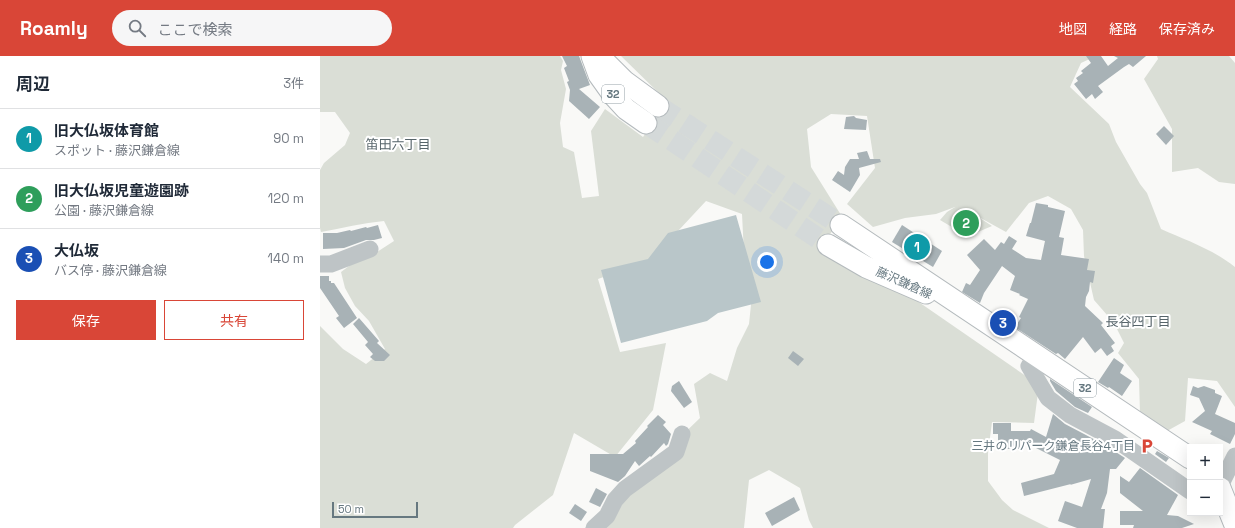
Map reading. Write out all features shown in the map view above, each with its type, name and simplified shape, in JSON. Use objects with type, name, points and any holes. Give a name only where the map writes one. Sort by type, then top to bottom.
[{"type":"main road","name":"32","points":[[592,56],[599,75],[614,96],[626,109],[646,123]]},
{"type":"main road","name":"32","points":[[599,56],[624,81],[658,106]]},
{"type":"main road","name":"藤沢鎌倉線","points":[[841,225],[1187,456]]},
{"type":"main road","name":"藤沢鎌倉線","points":[[828,245],[866,267],[981,318]]},
{"type":"main road","points":[[1223,497],[1235,525]]},
{"type":"street","points":[[320,264],[331,264],[370,249]]},
{"type":"street","points":[[1036,356],[1029,366],[1048,398],[1070,415],[1117,440],[1187,489]]},
{"type":"street","points":[[594,528],[607,516],[616,500],[625,489],[676,452],[682,434]]},
{"type":"street","points":[[1223,487],[1235,456]]},
{"type":"shaded area","points":[[320,56],[560,56],[563,61],[561,70],[566,89],[560,123],[563,147],[574,152],[582,198],[599,196],[591,131],[605,109],[643,137],[668,102],[621,56],[1096,56],[1081,63],[1070,87],[1109,124],[1116,142],[1140,184],[1147,193],[1161,229],[1209,250],[1235,267],[1235,407],[1217,381],[1188,378],[1185,421],[1167,431],[1140,413],[1139,379],[1118,353],[1124,343],[1114,323],[1094,300],[1084,256],[1083,230],[1071,209],[1048,196],[1029,203],[1006,232],[977,216],[992,226],[978,232],[974,229],[967,236],[940,220],[947,212],[955,207],[936,214],[905,218],[873,227],[847,204],[875,168],[867,116],[831,114],[807,129],[811,167],[841,215],[822,249],[910,296],[1039,385],[1034,423],[992,422],[988,453],[988,481],[1002,500],[1013,510],[1049,528],[813,528],[809,520],[800,488],[769,470],[749,480],[744,528],[585,528],[609,509],[700,418],[694,384],[710,373],[727,381],[737,348],[749,324],[752,295],[745,273],[742,214],[706,201],[651,260],[598,279],[620,352],[666,343],[653,410],[615,457],[574,433],[553,495],[513,528],[320,528],[320,326],[343,349],[366,364],[385,349],[369,321],[355,306],[345,288],[341,272],[353,263],[377,252],[394,241],[384,221],[321,232],[320,170],[324,163],[345,145],[350,133],[335,112],[320,112]]},
{"type":"shaded area","points":[[1157,56],[1229,56],[1235,63],[1235,184],[1219,182],[1198,168],[1172,172],[1172,129],[1144,79],[1158,59]]},
{"type":"shaded area","points":[[736,215],[761,302],[718,313],[707,321],[621,343],[601,270],[648,259],[668,233]]},
{"type":"building","points":[[562,56],[579,56],[590,85],[579,89],[600,107],[589,119],[569,101],[570,90],[567,82],[569,81],[564,68],[567,66]]},
{"type":"building","points":[[1086,56],[1101,56],[1108,66],[1118,58],[1114,56],[1146,56],[1133,67],[1129,64],[1098,86],[1103,92],[1095,99],[1092,94],[1086,99],[1074,84],[1078,81],[1076,78],[1083,73],[1081,71],[1091,63]]},
{"type":"building","points":[[854,116],[856,118],[867,120],[866,130],[844,129],[846,117]]},
{"type":"building","points":[[1164,126],[1174,136],[1166,145],[1156,134]]},
{"type":"building","points":[[867,151],[870,159],[880,159],[881,162],[859,168],[860,175],[850,192],[832,180],[838,171],[844,175],[845,167],[850,159],[859,159],[857,153]]},
{"type":"building","points":[[1036,203],[1048,205],[1048,207],[1065,211],[1059,237],[1064,238],[1061,255],[1089,259],[1087,270],[1095,271],[1093,283],[1090,282],[1085,306],[1103,323],[1101,325],[1115,343],[1111,346],[1114,351],[1107,356],[1101,348],[1095,353],[1083,337],[1065,359],[1058,353],[1056,354],[1016,328],[1021,318],[1019,317],[1028,299],[1010,290],[1015,276],[1002,266],[984,293],[980,303],[962,292],[966,283],[970,285],[980,270],[967,255],[984,239],[995,250],[1001,242],[1004,244],[1009,236],[1017,241],[1012,249],[1026,258],[1041,260],[1045,241],[1026,236]]},
{"type":"building","points":[[378,225],[382,238],[366,240],[344,248],[323,249],[323,233],[351,231]]},
{"type":"building","points":[[902,225],[942,251],[933,267],[892,242]]},
{"type":"building","points":[[320,276],[329,276],[329,281],[334,283],[357,318],[344,328],[336,318],[339,316],[320,288]]},
{"type":"building","points":[[359,318],[379,341],[377,343],[390,355],[384,361],[375,361],[370,357],[373,354],[365,345],[368,342],[353,324]]},
{"type":"building","points":[[793,351],[804,359],[798,366],[788,358]]},
{"type":"building","points":[[1114,358],[1124,365],[1120,373],[1132,381],[1122,396],[1109,387],[1108,388],[1098,382]]},
{"type":"building","points":[[1050,379],[1092,407],[1088,413],[1075,407],[1056,391]]},
{"type":"building","points":[[679,381],[692,402],[684,408],[671,391],[672,386]]},
{"type":"building","points":[[1193,386],[1198,388],[1204,386],[1215,390],[1215,393],[1222,396],[1215,414],[1235,423],[1235,434],[1230,444],[1210,434],[1212,431],[1192,422],[1205,411],[1199,398],[1190,395]]},
{"type":"building","points":[[1053,414],[1065,424],[1105,445],[1125,458],[1116,469],[1110,469],[1107,493],[1101,509],[1105,509],[1103,528],[1077,528],[1058,521],[1065,501],[1082,507],[1091,479],[1024,496],[1021,483],[1054,474],[1060,460],[1020,440],[1020,449],[998,449],[998,434],[993,434],[993,423],[1011,423],[1011,431],[1030,431],[1031,429],[1046,437]]},
{"type":"building","points":[[658,415],[666,422],[663,425],[671,434],[666,446],[664,443],[651,457],[650,456],[639,466],[635,461],[625,476],[618,482],[590,471],[590,454],[623,454],[636,443],[635,441]]},
{"type":"building","points":[[1157,451],[1169,458],[1166,462],[1155,454]]},
{"type":"building","points":[[1140,468],[1178,495],[1167,515],[1178,516],[1194,524],[1182,528],[1133,528],[1134,525],[1120,525],[1120,511],[1143,511],[1120,493],[1120,476],[1129,482]]},
{"type":"building","points":[[596,488],[607,494],[600,507],[589,502]]},
{"type":"building","points":[[794,497],[800,510],[772,526],[765,513]]},
{"type":"building","points":[[575,504],[587,512],[581,521],[569,513]]},
{"type":"tunnel","points":[[658,106],[841,225]]},
{"type":"tunnel","points":[[646,123],[828,245]]},
{"type":"place","name":"旧大仏坂児童遊園跡","points":[[966,223]]},
{"type":"place","name":"旧大仏坂体育館","points":[[917,247]]},
{"type":"place","name":"大仏坂","points":[[1003,323]]},
{"type":"place","name":"三井のリパーク鎌倉長谷4丁目","points":[[1147,446]]},
{"type":"district","name":"笛田六丁目","points":[[398,144]]},
{"type":"district","name":"長谷四丁目","points":[[1138,321]]}]
